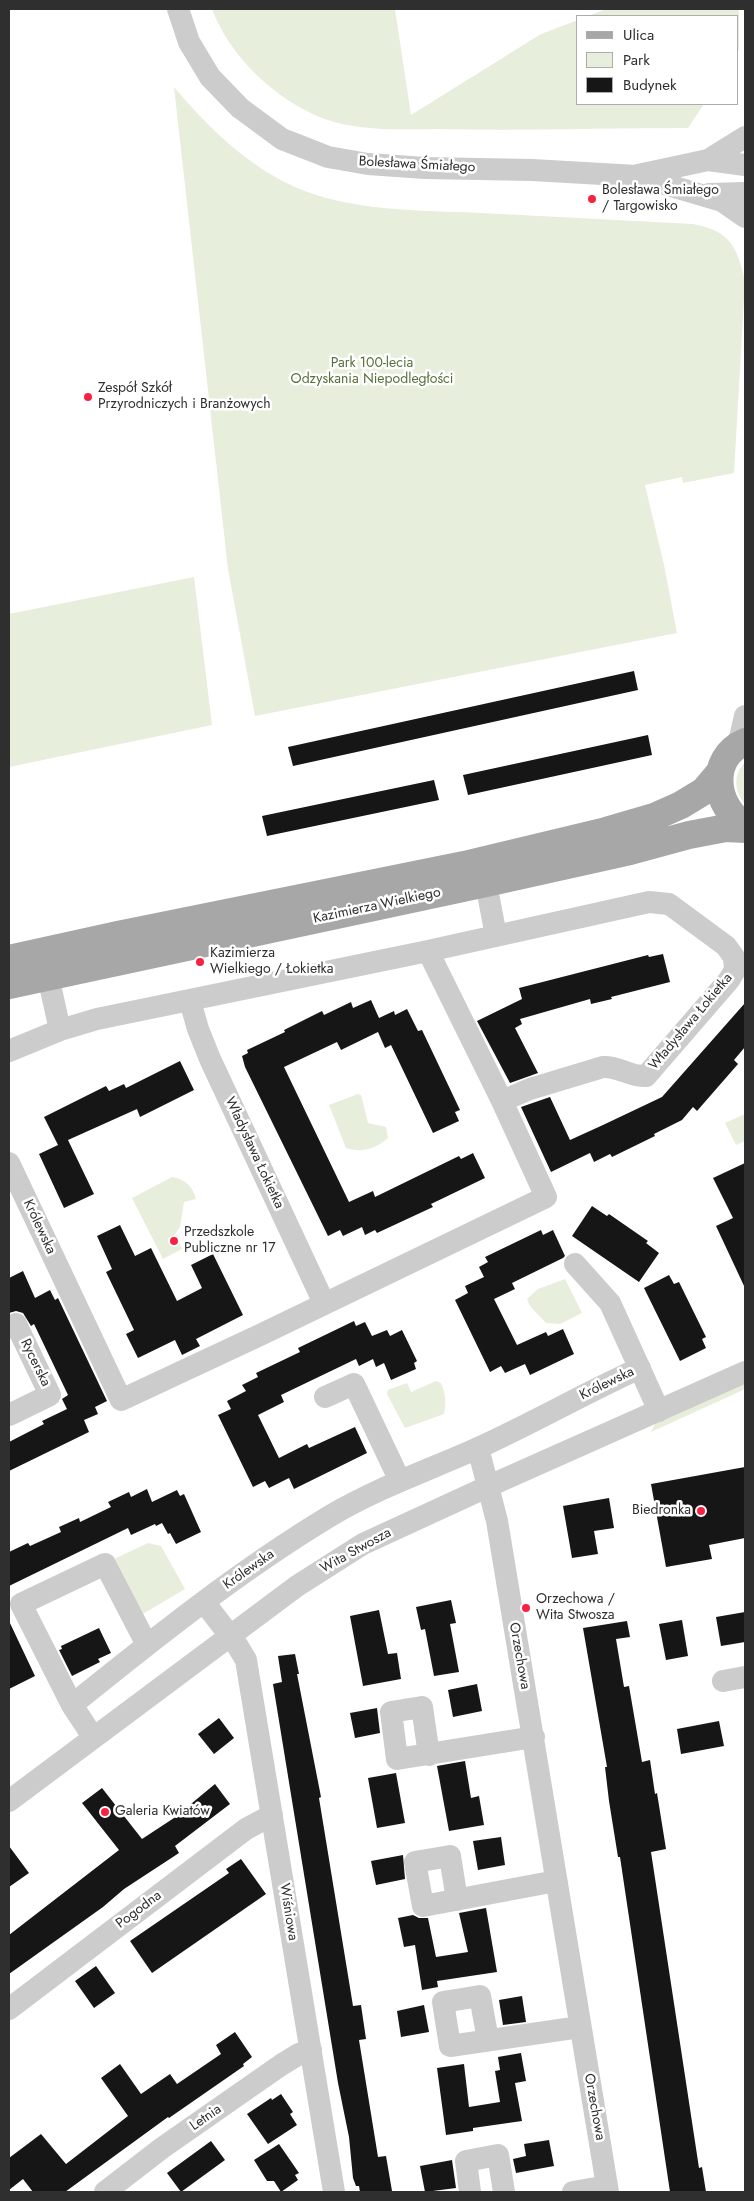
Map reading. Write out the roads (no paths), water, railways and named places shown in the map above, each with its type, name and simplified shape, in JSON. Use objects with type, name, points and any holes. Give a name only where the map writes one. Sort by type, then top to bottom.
[{"type":"main road","points":[[732,755],[721,797],[726,808],[745,827]]},
{"type":"main road","name":"Kazimierza Wielkiego","points":[[9,959],[464,865],[640,822],[681,805],[704,791],[732,755]]},
{"type":"main road","name":"Kazimierza Wielkiego","points":[[9,985],[486,883],[630,851],[689,835],[726,828],[745,827]]},
{"type":"street","name":"Bolesława Śmiałego","points":[[178,9],[189,42],[210,77],[240,108],[282,139],[328,157],[368,164],[425,168],[532,170],[637,176],[722,201],[745,217]]},
{"type":"street","name":"Bolesława Śmiałego","points":[[637,176],[708,160],[745,136]]},
{"type":"street","name":"Bolesława Śmiałego","points":[[708,160],[745,165]]},
{"type":"street","name":"Bolesława Śmiałego","points":[[701,194],[745,193]]},
{"type":"street","points":[[732,755],[740,738],[745,716]]},
{"type":"street","points":[[486,883],[496,936]]},
{"type":"street","name":"Władysława Łokietka","points":[[9,1051],[60,1030],[97,1019],[428,951],[649,902],[669,904],[726,946],[734,957],[735,970],[729,980],[646,1076],[638,1076],[612,1066],[603,1067],[530,1089],[502,1101]]},
{"type":"street","points":[[324,1303],[546,1197],[502,1101],[428,951]]},
{"type":"street","points":[[48,976],[60,1030]]},
{"type":"street","name":"Władysława Łokietka","points":[[190,1000],[198,1029],[210,1059],[324,1303]]},
{"type":"street","name":"Królewska","points":[[9,1163],[121,1400],[324,1303]]},
{"type":"street","points":[[575,1264],[610,1304],[640,1368]]},
{"type":"street","name":"Rycerska","points":[[9,1328],[16,1324],[50,1395],[9,1415]]},
{"type":"street","name":"Królewska","points":[[72,1705],[204,1602],[277,1550],[332,1515],[400,1481],[478,1448],[640,1368],[659,1411]]},
{"type":"street","name":"Wita Stwosza","points":[[9,1801],[230,1635],[342,1556],[489,1486],[745,1372]]},
{"type":"street","points":[[325,1397],[354,1384],[400,1481]]},
{"type":"street","points":[[478,1448],[489,1486]]},
{"type":"street","name":"Orzechowa","points":[[489,1486],[534,1738],[608,2189],[573,2192]]},
{"type":"street","points":[[93,1737],[72,1705],[21,1604],[104,1564],[147,1645]]},
{"type":"street","name":"Wiśniowa","points":[[204,1602],[230,1635],[246,1660],[334,2192]]},
{"type":"street","points":[[723,1681],[745,1677]]},
{"type":"street","points":[[429,1755],[534,1738]]},
{"type":"street","name":"Pogodna","points":[[9,2009],[246,1829],[272,1815]]},
{"type":"street","points":[[457,1900],[556,1881]]},
{"type":"street","points":[[488,2040],[580,2027]]},
{"type":"street","name":"Letnia","points":[[105,2192],[162,2148],[281,2065],[299,2054],[311,2050]]},
{"type":"street","points":[[470,2192],[466,2161],[498,2155],[504,2192]]},
{"type":"place","name":"Bolesława Śmiałego / Targowisko","points":[[592,199]]},
{"type":"place","name":"Zespół Szkół Przyrodniczych i Branżowych","points":[[88,397]]},
{"type":"place","name":"Kazimierza Wielkiego / Łokietka","points":[[200,962]]},
{"type":"place","name":"Przedszkole Publiczne nr 17","points":[[174,1241]]},
{"type":"place","name":"Biedronka","points":[[701,1511]]},
{"type":"place","name":"Orzechowa / Wita Stwosza","points":[[526,1608]]},
{"type":"place","name":"Galeria Kwiatów","points":[[105,1812]]},
{"type":"park label","name":"Park 100-lecia Odzyskania Niepodległości","points":[[372,372]]}]
